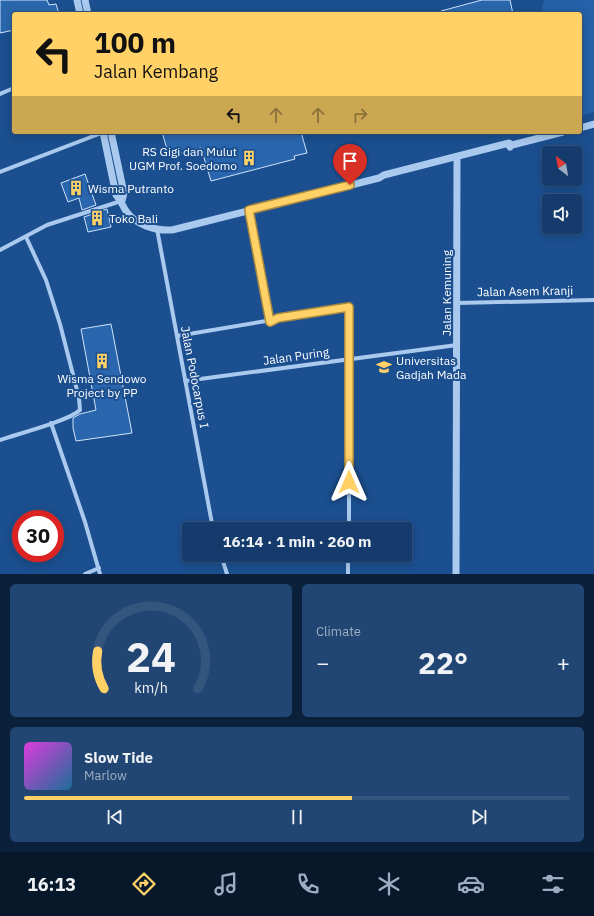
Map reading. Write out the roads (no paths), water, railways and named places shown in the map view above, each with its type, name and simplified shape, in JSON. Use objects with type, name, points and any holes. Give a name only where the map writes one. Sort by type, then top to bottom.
[{"type":"street","points":[[77,0],[80,12]]},
{"type":"street","points":[[85,0],[88,12]]},
{"type":"street","points":[[0,94],[12,89]]},
{"type":"street","points":[[582,127],[594,124]]},
{"type":"street","points":[[0,172],[99,134]]},
{"type":"street","points":[[104,134],[116,195],[122,201],[125,210],[133,218],[144,225],[157,230],[172,230],[379,178],[385,179],[555,134]]},
{"type":"street","points":[[111,134],[124,193],[122,201]]},
{"type":"street","name":"Jalan Kemuning","points":[[456,574],[457,159]]},
{"type":"street","points":[[0,250],[26,238],[47,225],[122,201]]},
{"type":"street","points":[[249,210],[270,322]]},
{"type":"street","name":"Jalan Podocarpus I","points":[[157,230],[212,522]]},
{"type":"street","points":[[0,440],[51,423],[80,410],[80,404],[60,324],[46,280],[26,238]]},
{"type":"street","name":"Jalan Asem Kranji","points":[[457,303],[594,300]]},
{"type":"street","points":[[177,336],[270,322],[278,318],[349,307],[350,358],[348,522]]},
{"type":"street","name":"Jalan Puring","points":[[186,381],[350,358],[457,345]]},
{"type":"street","points":[[51,423],[100,574]]},
{"type":"street","points":[[223,562],[227,574]]},
{"type":"street","points":[[348,562],[348,574]]},
{"type":"street","points":[[85,574],[99,568]]},
{"type":"place","name":"RS Gigi dan Mulut UGM Prof. Soedomo","points":[[249,158]]},
{"type":"place","name":"Wisma Putranto","points":[[76,188]]},
{"type":"place","name":"Toko Bali","points":[[97,218]]},
{"type":"place","name":"Wisma Sendowo Project by PP","points":[[102,361]]},
{"type":"place","name":"Universitas Gadjah Mada","points":[[384,367]]}]
